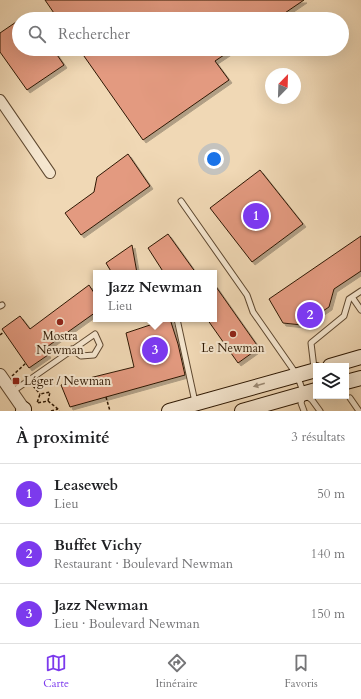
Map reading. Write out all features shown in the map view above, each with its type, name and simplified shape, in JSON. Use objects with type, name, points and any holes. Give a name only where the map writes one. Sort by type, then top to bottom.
[{"type":"main road","points":[[340,363],[361,357]]},
{"type":"main road","points":[[169,411],[313,371]]},
{"type":"main road","points":[[349,381],[361,378]]},
{"type":"main road","points":[[242,411],[310,392]]},
{"type":"street","points":[[0,100],[50,172]]},
{"type":"street","points":[[6,375],[12,392],[26,409]]},
{"type":"lane","points":[[181,201],[247,296],[253,312],[310,392],[312,400],[320,411]]},
{"type":"lane","points":[[314,363],[311,342],[344,316],[349,299],[361,291]]},
{"type":"lane","points":[[352,297],[361,310]]},
{"type":"lane","points":[[178,322],[195,404]]},
{"type":"lane","points":[[12,392],[72,349],[95,334],[100,345],[94,355],[81,356],[72,349]]},
{"type":"lane","points":[[304,411],[301,403],[310,392]]},
{"type":"lane","points":[[350,398],[358,411]]},
{"type":"path","points":[[0,335],[4,332]]},
{"type":"path","points":[[6,375],[26,363]]},
{"type":"path","points":[[40,394],[32,385],[52,379]]},
{"type":"path","points":[[40,394],[50,392],[48,401]]},
{"type":"path","points":[[37,403],[40,394]]},
{"type":"path","points":[[106,397],[110,411]]},
{"type":"path","points":[[26,409],[37,403],[48,401],[59,410]]},
{"type":"path","points":[[52,411],[59,410]]},
{"type":"building","points":[[45,0],[304,0],[286,12],[53,12]]},
{"type":"building","points":[[12,25],[12,56],[58,56],[64,65],[27,90],[0,52],[0,33]]},
{"type":"building","points":[[84,56],[222,56],[215,61],[229,80],[143,140]]},
{"type":"building","points":[[128,154],[150,186],[81,235],[65,213],[94,192],[97,177]]},
{"type":"building","points":[[260,170],[303,224],[252,262],[210,208]]},
{"type":"building","points":[[168,234],[194,270],[162,270],[148,248]]},
{"type":"building","points":[[361,236],[361,271],[334,289],[329,307],[302,325],[283,323],[269,299]]},
{"type":"building","points":[[132,245],[136,270],[110,270],[106,263]]},
{"type":"building","name":"Mostra Newman","points":[[89,285],[93,291],[93,314],[44,349],[48,355],[29,368],[2,329],[20,316],[30,329]]},
{"type":"building","name":"Le Newman","points":[[217,288],[259,348],[238,363],[209,322],[217,322]]},
{"type":"building","points":[[159,322],[171,322],[185,375],[70,407],[61,385],[134,367],[126,333]]},
{"type":"place","name":"Leaseweb","points":[[256,216]]},
{"type":"place","name":"Buffet Vichy","points":[[310,315]]},
{"type":"place","name":"Mostra Newman","points":[[60,322]]},
{"type":"place","name":"Le Newman","points":[[233,334]]},
{"type":"place","name":"Jazz Newman","points":[[155,350]]},
{"type":"place","name":"Léger / Newman","points":[[16,381]]}]
